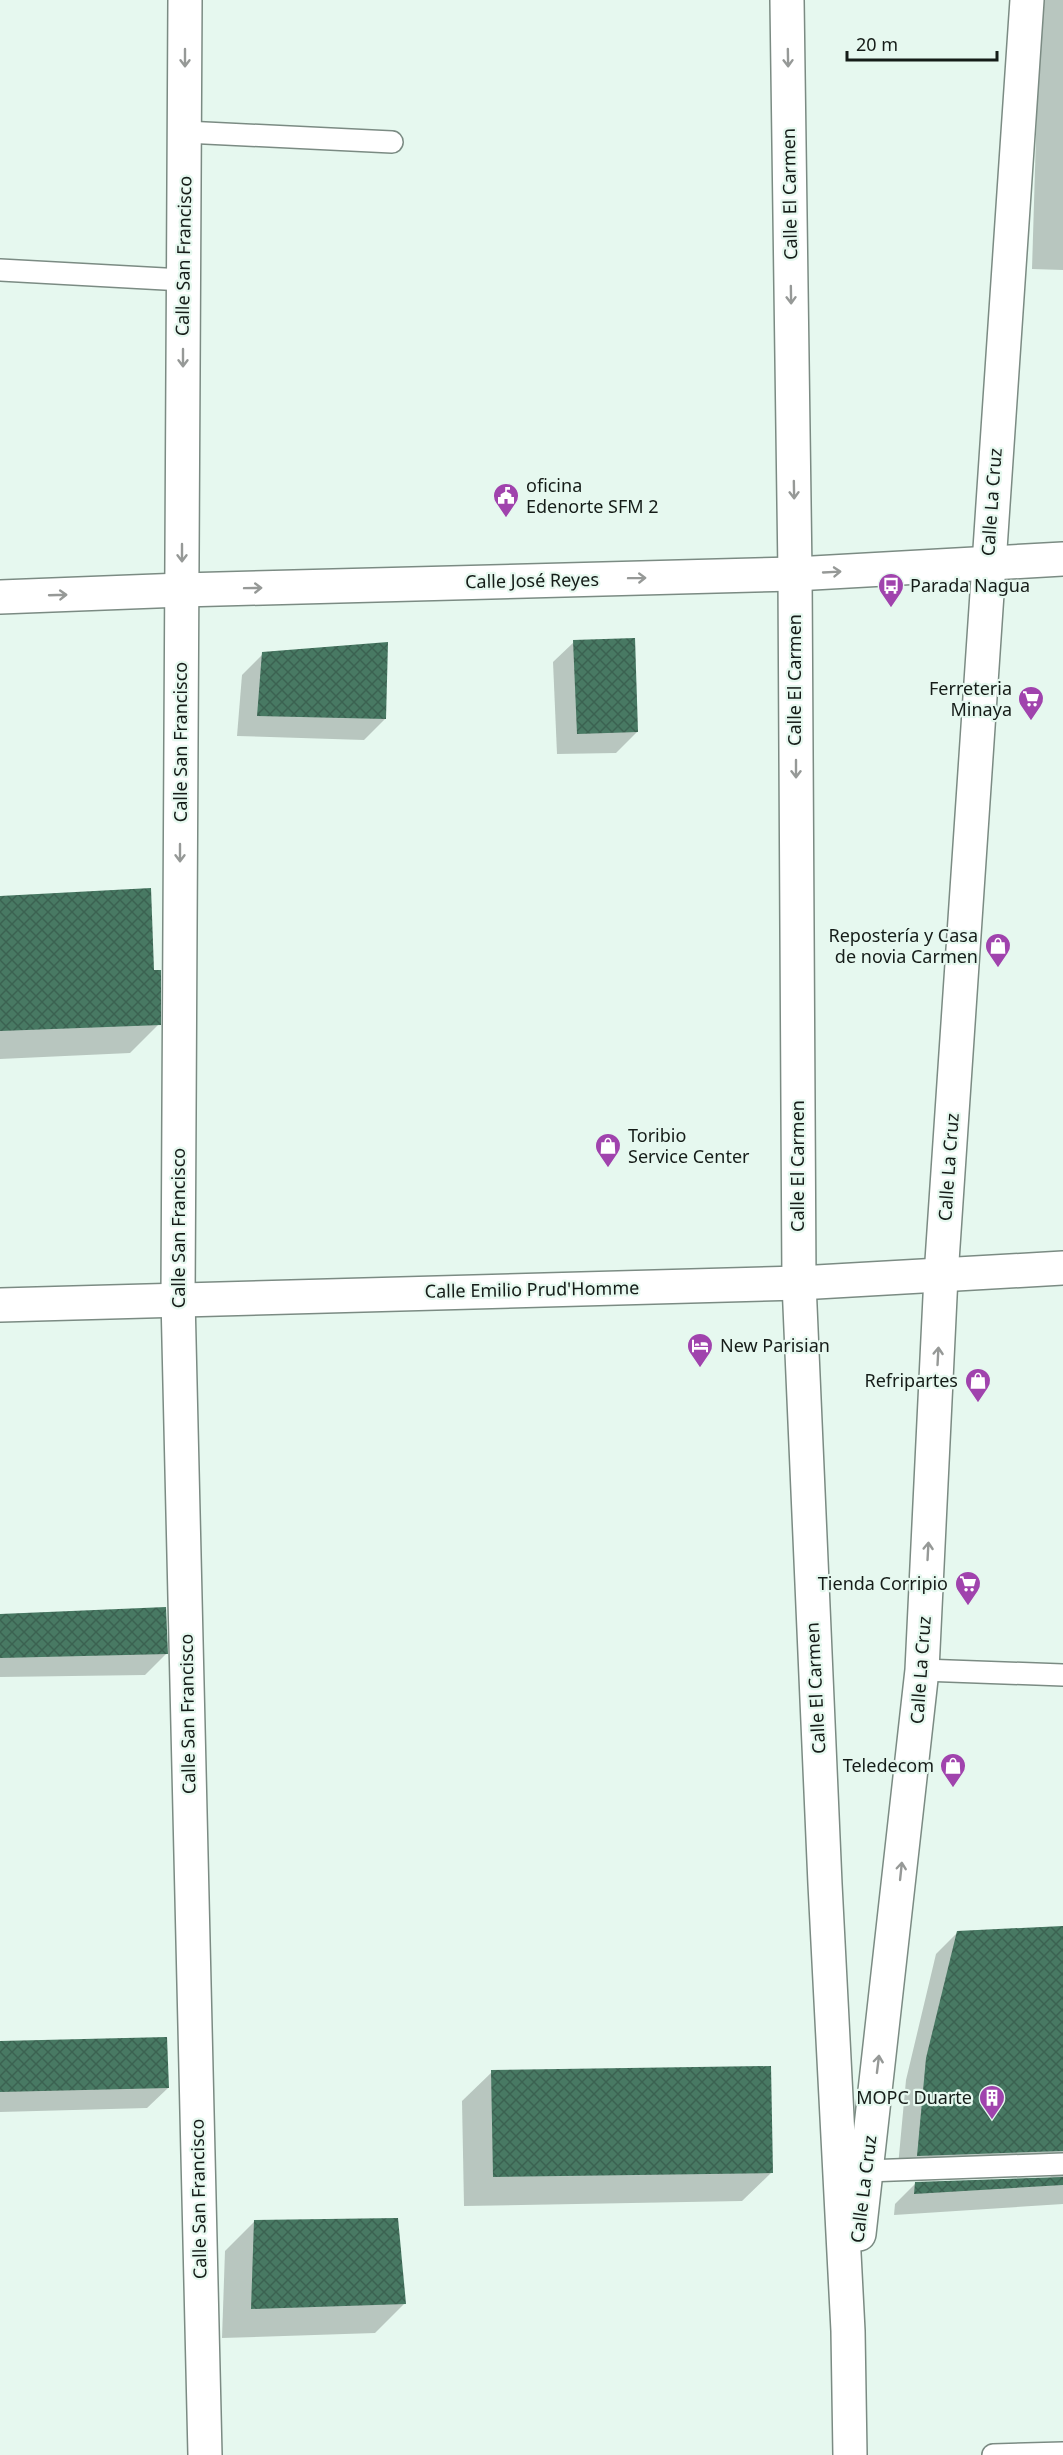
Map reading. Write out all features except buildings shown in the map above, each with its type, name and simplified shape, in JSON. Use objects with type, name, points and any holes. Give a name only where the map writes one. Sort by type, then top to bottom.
[{"type":"main road","name":"Calle San Francisco","points":[[185,0],[178,1298],[206,2455]]},
{"type":"main road","name":"Calle El Carmen","points":[[787,0],[795,574],[799,1283],[825,1884],[848,2331]]},
{"type":"main road","name":"Calle La Cruz","points":[[848,2331],[922,1670],[942,1276],[1027,0]]},
{"type":"main road","name":"Calle José Reyes","points":[[0,597],[795,574],[1063,559]]},
{"type":"main road","name":"Calle Emilio Prud'Homme","points":[[0,1305],[178,1298],[799,1283],[1063,1268]]},
{"type":"main road","points":[[848,2331],[850,2455]]},
{"type":"lane","points":[[186,132],[392,142]]},
{"type":"lane","points":[[0,270],[183,280]]},
{"type":"lane","points":[[922,1670],[1063,1675]]},
{"type":"lane","points":[[866,2171],[1063,2164]]},
{"type":"lane","points":[[993,2455],[1063,2453]]},
{"type":"place","name":"oficina Edenorte SFM 2","points":[[506,519]]},
{"type":"place","name":"Parada Nagua","points":[[891,609]]},
{"type":"place","name":"Ferreteria Minaya","points":[[1031,722]]},
{"type":"place","name":"Repostería y Casa de novia Carmen","points":[[998,969]]},
{"type":"place","name":"Toribio Service Center","points":[[608,1169]]},
{"type":"place","name":"New Parisian","points":[[700,1369]]},
{"type":"place","name":"Refripartes","points":[[978,1404]]},
{"type":"place","name":"Tienda Corripio","points":[[968,1607]]},
{"type":"place","name":"Teledecom","points":[[953,1789]]},
{"type":"place","name":"MOPC Duarte","points":[[992,2121]]}]
